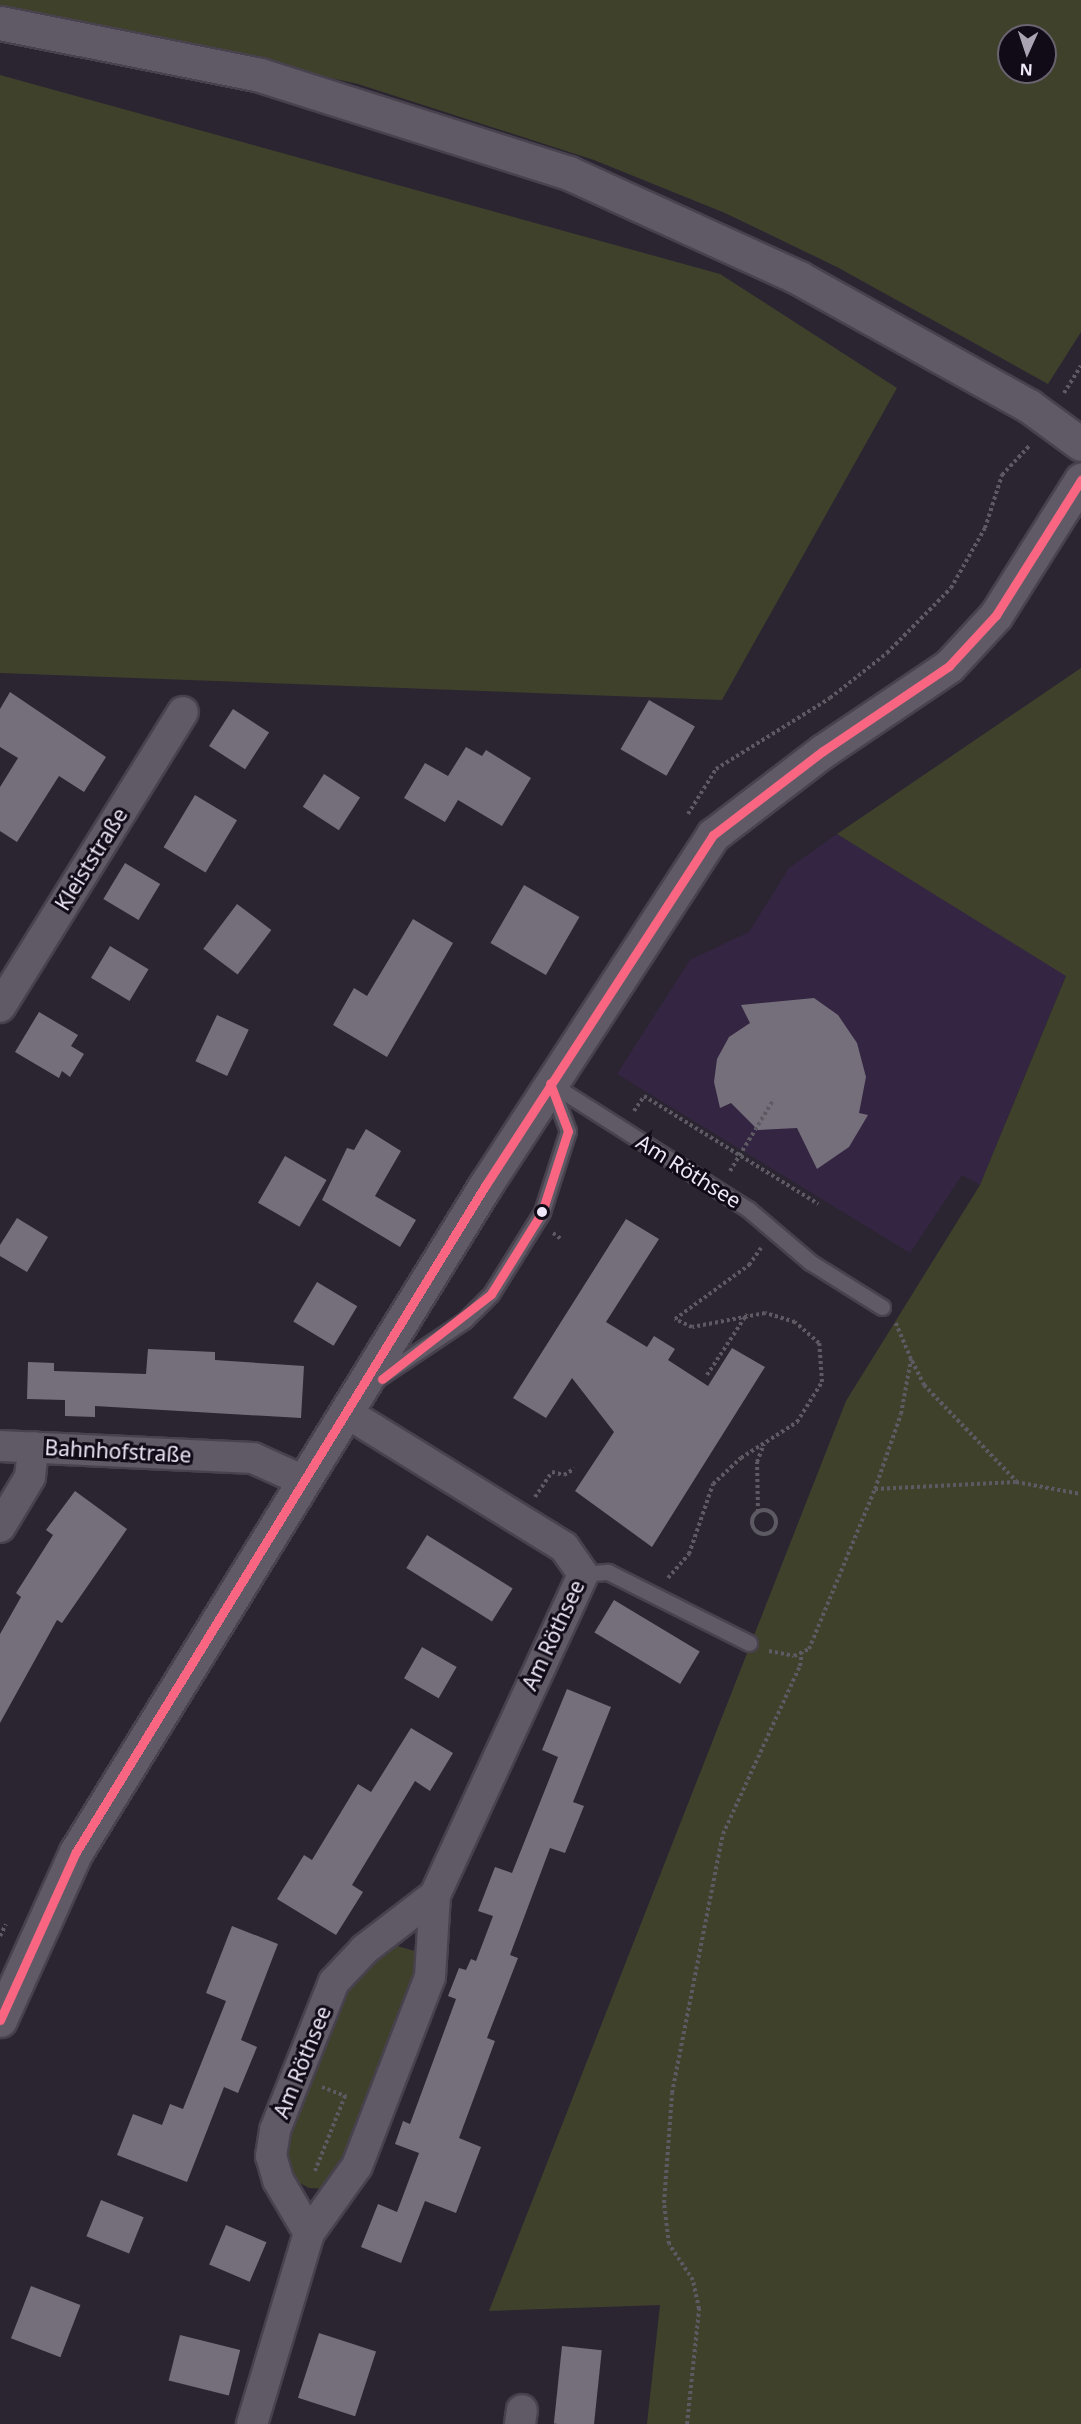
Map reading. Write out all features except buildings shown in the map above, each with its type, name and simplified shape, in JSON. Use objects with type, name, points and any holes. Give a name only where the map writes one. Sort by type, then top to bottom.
[{"type":"street","points":[[0,23],[260,75],[569,173],[799,278],[1029,406],[1081,444]]},
{"type":"street","points":[[0,2020],[76,1852],[302,1480],[355,1400],[550,1083],[713,835],[823,751],[949,666],[996,615],[1081,480]]},
{"type":"street","name":"Kleiststraße","points":[[0,1007],[183,712]]},
{"type":"street","name":"Am Röthsee","points":[[252,2424],[303,2222],[357,2166],[377,2109],[430,1977],[435,1895],[583,1574],[564,1547],[355,1400]]},
{"type":"street","name":"Bahnhofstraße","points":[[0,1446],[253,1458],[302,1480]]},
{"type":"street","points":[[0,1527],[30,1477],[33,1447]]},
{"type":"street","name":"Am Röthsee","points":[[303,2222],[271,2156],[275,2130],[296,2076],[334,1982],[365,1949],[435,1895]]},
{"type":"lane","name":"Am Röthsee","points":[[550,1083],[718,1190],[774,1231],[810,1262],[882,1307]]},
{"type":"lane","points":[[355,1400],[478,1307],[542,1212],[568,1131],[550,1083]]},
{"type":"lane","points":[[583,1574],[608,1572],[749,1643]]},
{"type":"path","points":[[622,1129],[644,1096],[818,1204]]},
{"type":"path","points":[[718,1190],[774,1099]]},
{"type":"path","points":[[657,1596],[689,1554],[713,1484],[808,1411],[822,1382],[823,1356],[819,1343],[795,1322],[748,1313],[692,1327],[675,1319],[749,1265],[774,1231]]},
{"type":"path","points":[[882,1307],[896,1323],[924,1385],[1016,1482]]},
{"type":"path","points":[[707,1375],[748,1313]]},
{"type":"path","points":[[749,1643],[794,1656],[809,1649],[875,1489],[901,1414],[911,1359]]},
{"type":"path","points":[[758,1512],[775,1516],[772,1531],[755,1529],[758,1512],[757,1462],[764,1443]]},
{"type":"path","points":[[875,1489],[1016,1482],[1081,1494]]},
{"type":"path","points":[[687,2424],[699,2309],[693,2280],[669,2244],[664,2203],[672,2093],[723,1834],[800,1666],[802,1652]]},
{"type":"path","points":[[296,2076],[377,2109]]},
{"type":"path","points":[[303,2222],[345,2096]]},
{"type":"shaded area","points":[[837,834],[1066,975],[980,1185],[962,1175],[910,1253],[617,1074],[690,960],[749,932],[789,868]]},
{"type":"green space","points":[[0,0],[1081,0],[1081,332],[1048,384],[837,267],[725,213],[594,160],[358,84],[0,5]]},
{"type":"green space","points":[[0,75],[720,274],[897,388],[722,700],[0,673]]},
{"type":"green space","points":[[1081,668],[1081,2424],[647,2424],[660,2305],[489,2311],[846,1401],[980,1185],[1066,976],[837,834]]},
{"type":"green space","points":[[394,1945],[415,1951],[420,1964],[348,2158],[326,2189],[309,2188],[288,2177],[282,2139],[343,1989]]},
{"type":"transit line","points":[[0,2020],[76,1852],[485,1186],[713,835],[823,751],[949,666],[996,615],[1081,480]]},
{"type":"transit line","points":[[382,1379],[491,1294],[542,1212],[568,1131],[550,1083]]}]
